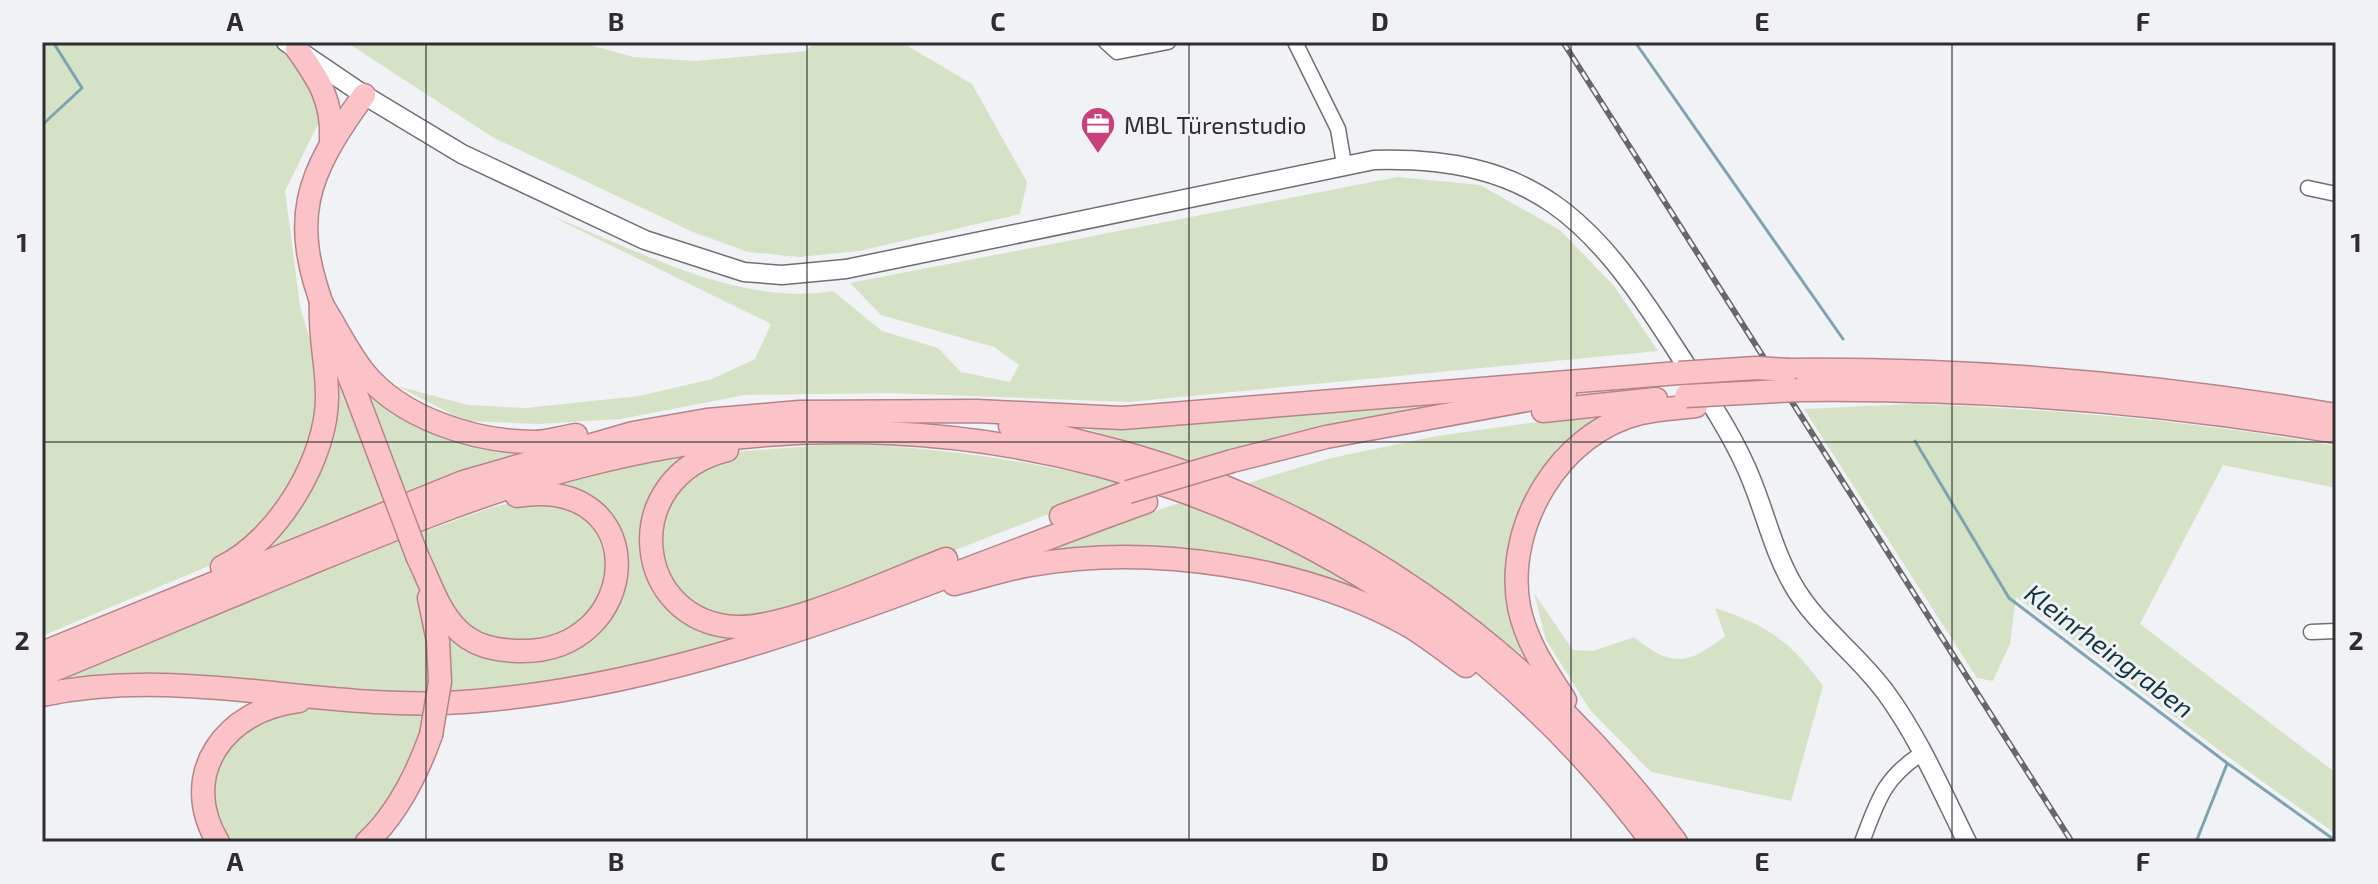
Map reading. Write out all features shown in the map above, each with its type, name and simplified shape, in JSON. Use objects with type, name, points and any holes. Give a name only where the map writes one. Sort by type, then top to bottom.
[{"type":"highway","points":[[292,45],[326,92],[332,117],[331,141]]},
{"type":"highway","points":[[364,95],[331,141],[313,181],[305,232],[309,262],[321,303],[418,558],[438,641],[440,682],[431,735],[420,765],[384,826],[367,842]]},
{"type":"highway","points":[[321,303],[364,372],[396,401],[420,416],[479,435],[534,442],[598,432],[633,433]]},
{"type":"highway","points":[[182,595],[204,575],[227,565],[273,528],[305,480],[324,426],[327,396],[319,329],[321,303]]},
{"type":"highway","points":[[42,653],[463,482],[633,433],[768,414],[977,411],[1122,418],[1686,389],[1793,380],[2031,376],[2176,391],[2336,415]]},
{"type":"highway","points":[[801,432],[701,456],[673,478],[661,494],[650,534],[653,559],[665,588],[695,615],[736,627],[771,623],[1137,497],[1238,467],[1470,422],[1686,389],[1757,392],[1793,380],[2057,396],[2174,408],[2336,432]]},
{"type":"highway","points":[[1676,842],[1593,740],[1532,648],[1516,588],[1521,537],[1535,500],[1564,458],[1595,433],[1686,389]]},
{"type":"highway","points":[[925,414],[1026,428],[1140,456],[1222,484],[1299,520],[1391,570],[1453,613],[1547,694],[1593,740]]},
{"type":"highway","points":[[42,675],[442,511],[586,465],[704,441],[801,432],[876,432],[1013,445],[1091,462],[1202,496],[1262,522],[1376,583],[1435,623],[1529,702],[1613,789],[1652,842]]},
{"type":"highway","points":[[418,558],[457,630],[482,647],[527,651],[566,641],[584,631],[606,609],[617,585],[617,550],[605,525],[569,496],[539,492],[474,510],[442,511]]},
{"type":"highway","points":[[42,695],[112,684],[164,683],[327,698],[462,702],[570,691],[666,671],[879,602],[1137,497]]},
{"type":"highway","points":[[879,602],[1056,562],[1168,558],[1215,564],[1311,586],[1383,614],[1411,628],[1507,695],[1529,702]]},
{"type":"highway","points":[[218,842],[211,830],[203,796],[204,775],[218,744],[231,728],[254,712],[279,703],[327,698]]},
{"type":"main road","points":[[292,45],[364,95],[462,154],[645,240],[712,264],[782,275],[846,269],[1344,164],[1417,159],[1476,168],[1525,186],[1554,203],[1597,239],[1637,289],[1728,431],[1747,467],[1795,589],[1816,617],[1851,650],[1887,694],[1922,753],[1967,842]]},
{"type":"street","points":[[1106,42],[1117,52],[1168,42]]},
{"type":"street","points":[[1295,42],[1338,129],[1344,164]]},
{"type":"street","points":[[2308,188],[2336,194]]},
{"type":"street","points":[[2311,632],[2336,631]]},
{"type":"street","points":[[1862,842],[1887,782],[1897,770],[1922,753]]},
{"type":"green space","points":[[42,42],[286,42],[280,51],[303,69],[324,112],[285,191],[300,306],[318,367],[318,417],[309,453],[263,529],[230,557],[42,636]]},
{"type":"green space","points":[[346,42],[580,42],[633,57],[695,61],[807,51],[813,42],[901,42],[972,84],[1027,182],[1020,214],[859,251],[799,257],[748,252],[693,232],[494,138]]},
{"type":"green space","points":[[1398,177],[1480,185],[1560,230],[1614,286],[1658,351],[1128,402],[892,393],[744,395],[621,419],[538,424],[465,421],[397,386],[468,405],[526,408],[639,396],[712,379],[755,359],[771,324],[549,215],[688,272],[724,283],[760,291],[797,294],[833,291],[882,331],[938,348],[961,372],[1010,382],[1019,365],[994,347],[881,315],[850,283]]},
{"type":"green space","points":[[327,342],[385,502],[256,555],[308,486]]},
{"type":"green space","points":[[357,377],[379,396],[537,449],[405,493]]},
{"type":"green space","points":[[1559,384],[1233,450],[1193,461],[1066,423]]},
{"type":"green space","points":[[1912,404],[2125,418],[2336,446],[2336,488],[2223,465],[2140,624],[2336,773],[2336,834],[2016,597],[2010,644],[1993,681],[1977,678],[1804,409]]},
{"type":"green space","points":[[1636,408],[1596,426],[1516,536],[1534,666],[1467,612],[1398,564],[1325,520],[1248,483],[1331,458],[1437,436]]},
{"type":"green space","points":[[837,444],[983,456],[1126,484],[826,600],[738,621],[684,601],[656,549],[667,494],[732,452]]},
{"type":"green space","points":[[695,454],[663,481],[658,587],[758,633],[582,677],[458,692],[42,686],[401,540],[441,632],[466,644],[585,637],[621,546],[551,486],[610,470]]},
{"type":"green space","points":[[535,497],[599,524],[613,577],[574,632],[496,645],[449,612],[420,533],[493,507]]},
{"type":"green space","points":[[1186,501],[1314,560],[1414,621],[1261,567],[995,564],[1142,511],[1145,514]]},
{"type":"green space","points":[[1534,593],[1573,650],[1593,651],[1634,637],[1670,658],[1690,657],[1725,636],[1715,608],[1750,621],[1789,646],[1823,686],[1791,801],[1651,772],[1590,710],[1546,640]]},
{"type":"green space","points":[[292,706],[426,711],[420,751],[362,842],[226,842],[217,826],[211,797],[213,784],[237,730]]},
{"type":"waterway","points":[[42,125],[82,88],[53,42]]},
{"type":"waterway","name":"Kleinrheingraben","points":[[1635,42],[1843,339]]},
{"type":"waterway","name":"Kleinrheingraben","points":[[1915,441],[2009,598],[2227,763],[2336,841]]},
{"type":"waterway","points":[[2196,842],[2227,764]]},
{"type":"railway","points":[[1563,42],[2072,842]]},
{"type":"place","name":"MBL Türenstudio","points":[[1098,155]]}]
